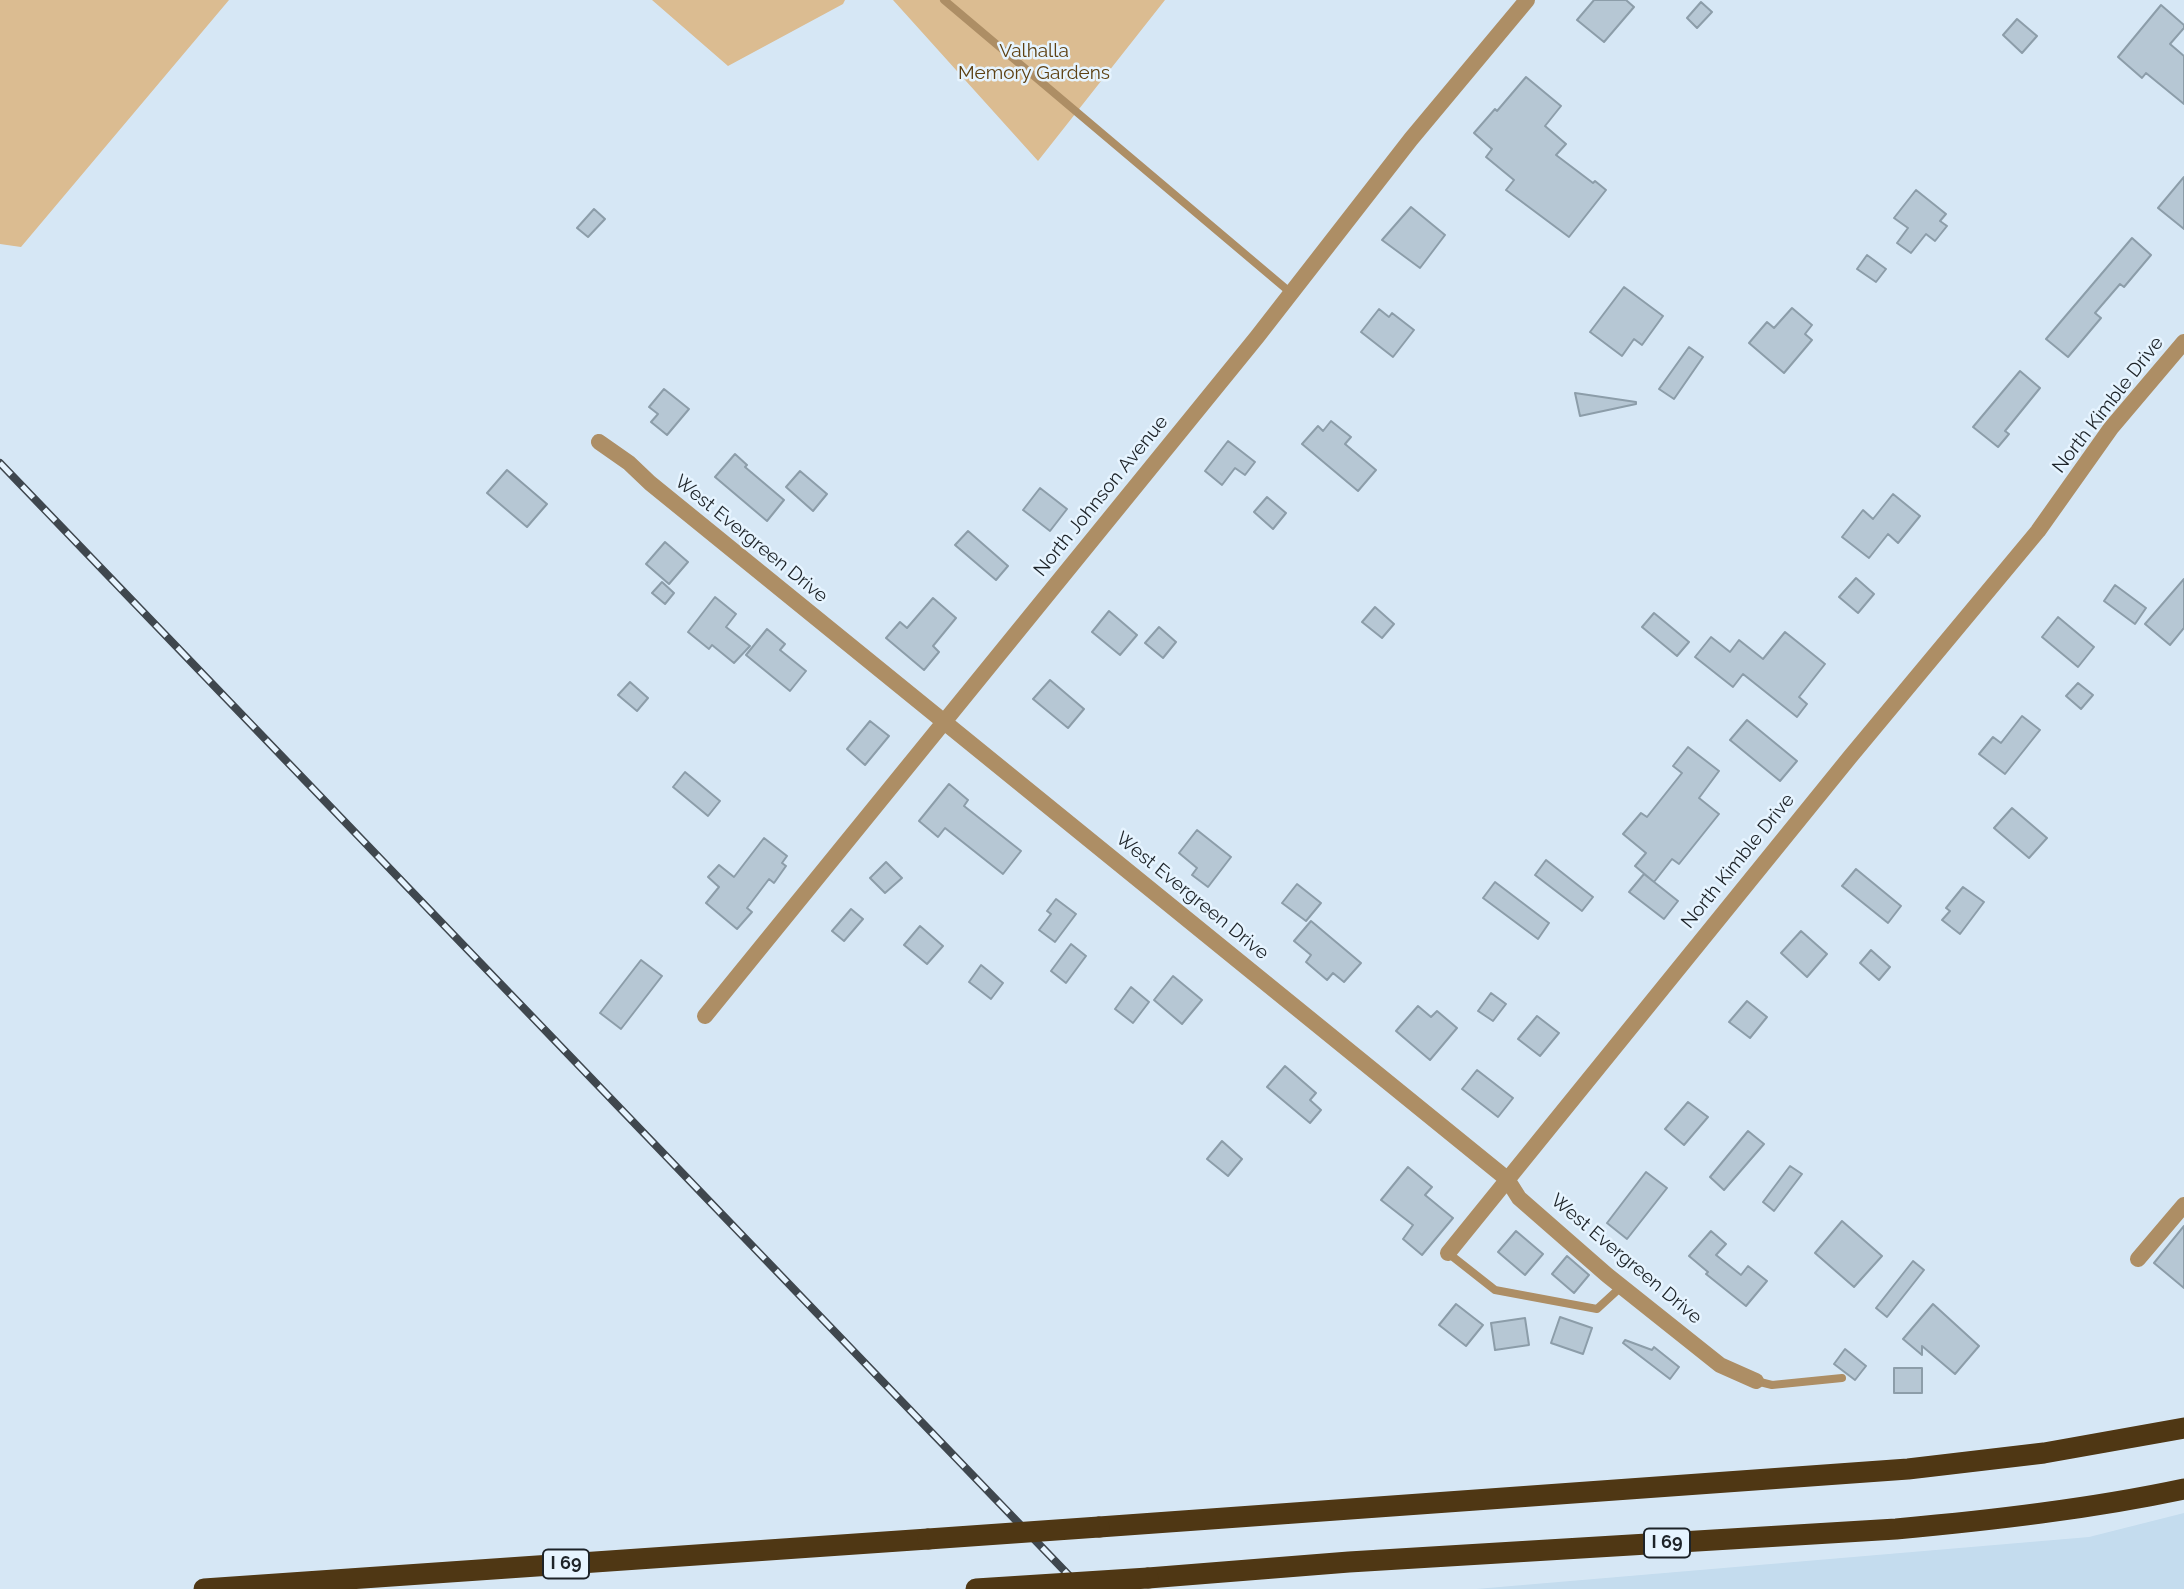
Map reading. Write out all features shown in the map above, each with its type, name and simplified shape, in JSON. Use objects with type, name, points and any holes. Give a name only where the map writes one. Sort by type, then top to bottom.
[{"type":"highway","name":"I 69","points":[[204,1589],[1908,1469],[2044,1453],[2184,1428]]},
{"type":"highway","name":"I 69","points":[[976,1589],[1486,1553],[1896,1530],[2108,1503],[2184,1489]]},
{"type":"street","name":"North Johnson Avenue","points":[[705,1016],[1149,472],[1411,139],[1527,0]]},
{"type":"street","name":"North Kimble Drive","points":[[1448,1253],[1850,757],[2038,531],[2111,428],[2184,342]]},
{"type":"street","name":"West Evergreen Drive","points":[[599,442],[629,463],[650,484],[1507,1179],[1519,1198],[1622,1286],[1720,1365],[1756,1381]]},
{"type":"street","points":[[2138,1259],[2184,1205]]},
{"type":"lane","points":[[944,0],[1291,293]]},
{"type":"lane","name":"North Kimble Drive","points":[[1448,1253],[1495,1290],[1597,1309],[1622,1286]]},
{"type":"lane","points":[[1756,1381],[1772,1385],[1842,1378]]},
{"type":"shaded area","points":[[2184,1513],[2184,1589],[1476,1589],[2089,1537]]},
{"type":"green space","points":[[0,0],[229,0],[21,247],[0,244]]},
{"type":"green space","points":[[652,0],[845,0],[843,4],[728,66]]},
{"type":"green space","name":"Valhalla Memory Gardens","points":[[893,0],[1165,0],[1038,161]]},
{"type":"building","points":[[1594,0],[1626,0],[1634,7],[1604,42],[1577,20]]},
{"type":"building","points":[[1701,2],[1712,12],[1697,28],[1687,18]]},
{"type":"building","points":[[2161,5],[2184,25],[2170,44],[2184,56],[2184,104],[2146,73],[2142,78],[2118,57]]},
{"type":"building","points":[[2017,19],[2037,36],[2022,53],[2003,35]]},
{"type":"building","points":[[1526,77],[1561,106],[1545,126],[1566,144],[1556,155],[1606,190],[1569,237],[1506,190],[1514,180],[1486,157],[1492,149],[1474,133]]},
{"type":"building","points":[[2184,177],[2184,229],[2158,208]]},
{"type":"building","points":[[1916,190],[1946,214],[1940,221],[1947,226],[1935,241],[1926,234],[1911,253],[1897,243],[1908,228],[1894,218]]},
{"type":"building","points":[[1411,207],[1445,235],[1420,268],[1382,240]]},
{"type":"building","points":[[594,209],[605,219],[588,237],[577,228]]},
{"type":"building","points":[[2132,238],[2151,255],[2124,287],[2120,284],[2095,313],[2101,318],[2068,357],[2046,339]]},
{"type":"building","points":[[1867,255],[1886,269],[1876,282],[1857,269]]},
{"type":"building","points":[[1624,287],[1663,316],[1642,345],[1634,339],[1622,356],[1590,332]]},
{"type":"building","points":[[1792,308],[1812,325],[1805,334],[1812,340],[1784,373],[1749,343],[1767,322],[1774,328]]},
{"type":"building","points":[[1379,309],[1389,317],[1392,313],[1414,330],[1393,357],[1361,332]]},
{"type":"building","points":[[1689,347],[1703,357],[1674,399],[1659,389]]},
{"type":"building","points":[[2020,371],[2040,388],[2005,431],[2009,434],[1998,447],[1973,427]]},
{"type":"building","points":[[664,389],[689,409],[667,435],[651,422],[658,414],[649,407]]},
{"type":"building","points":[[1575,393],[1636,402],[1636,404],[1580,416]]},
{"type":"building","points":[[1331,421],[1351,437],[1345,444],[1376,470],[1358,491],[1302,444],[1318,426],[1323,431]]},
{"type":"building","points":[[1228,441],[1255,462],[1245,475],[1235,468],[1222,485],[1205,471]]},
{"type":"building","points":[[735,454],[747,465],[745,467],[784,500],[767,521],[715,477]]},
{"type":"building","points":[[507,470],[547,504],[527,527],[487,493]]},
{"type":"building","points":[[800,471],[827,494],[813,511],[786,487]]},
{"type":"building","points":[[1040,488],[1067,509],[1050,531],[1023,510]]},
{"type":"building","points":[[1893,494],[1920,516],[1898,543],[1888,534],[1869,558],[1842,537],[1863,510],[1873,519]]},
{"type":"building","points":[[1267,497],[1286,513],[1273,529],[1254,512]]},
{"type":"building","points":[[968,531],[1008,566],[996,580],[955,545]]},
{"type":"building","points":[[665,542],[688,562],[669,584],[646,564]]},
{"type":"building","points":[[1856,578],[1874,594],[1858,613],[1839,597]]},
{"type":"building","points":[[2184,579],[2184,628],[2170,645],[2145,624]]},
{"type":"building","points":[[662,582],[674,593],[665,604],[652,593]]},
{"type":"building","points":[[2115,585],[2146,608],[2135,624],[2104,601]]},
{"type":"building","points":[[715,597],[736,614],[726,627],[750,646],[734,663],[712,645],[709,649],[688,632]]},
{"type":"building","points":[[933,598],[956,618],[933,646],[939,652],[924,670],[886,638],[900,622],[907,628]]},
{"type":"building","points":[[1375,607],[1394,624],[1382,638],[1362,622]]},
{"type":"building","points":[[1109,611],[1137,635],[1120,655],[1092,632]]},
{"type":"building","points":[[1654,613],[1689,642],[1677,656],[1642,627]]},
{"type":"building","points":[[2058,617],[2094,647],[2078,667],[2042,637]]},
{"type":"building","points":[[1159,627],[1176,642],[1163,658],[1145,643]]},
{"type":"building","points":[[767,629],[785,644],[780,650],[806,671],[790,691],[746,655]]},
{"type":"building","points":[[1785,632],[1825,664],[1799,697],[1807,704],[1797,717],[1743,674],[1733,687],[1695,657],[1711,637],[1730,652],[1739,640],[1763,659]]},
{"type":"building","points":[[1050,680],[1084,709],[1068,728],[1033,699]]},
{"type":"building","points":[[630,682],[648,698],[637,711],[618,695]]},
{"type":"building","points":[[2078,683],[2093,695],[2081,709],[2066,696]]},
{"type":"building","points":[[2022,716],[2040,730],[2005,774],[1979,754],[1993,737],[2001,743]]},
{"type":"building","points":[[1747,720],[1797,761],[1780,781],[1730,740]]},
{"type":"building","points":[[870,721],[889,736],[865,765],[847,749]]},
{"type":"building","points":[[1688,747],[1719,771],[1699,798],[1719,814],[1679,864],[1672,859],[1654,882],[1635,866],[1646,853],[1623,834],[1641,813],[1647,817],[1682,773],[1673,766]]},
{"type":"building","points":[[685,772],[720,801],[708,816],[673,787]]},
{"type":"building","points":[[949,784],[968,800],[964,806],[1021,851],[1003,874],[945,828],[938,837],[919,821]]},
{"type":"building","points":[[2012,808],[2047,838],[2029,858],[1994,828]]},
{"type":"building","points":[[1197,830],[1231,857],[1208,887],[1192,875],[1197,868],[1179,853]]},
{"type":"building","points":[[764,838],[787,856],[782,863],[786,866],[774,883],[769,879],[747,908],[752,912],[737,929],[706,903],[719,887],[708,877],[719,865],[734,877]]},
{"type":"building","points":[[1546,860],[1593,897],[1582,911],[1535,875]]},
{"type":"building","points":[[886,862],[902,878],[885,893],[870,878]]},
{"type":"building","points":[[1856,869],[1901,906],[1888,923],[1842,886]]},
{"type":"building","points":[[1644,874],[1678,901],[1664,919],[1629,892]]},
{"type":"building","points":[[1495,882],[1549,923],[1538,939],[1483,898]]},
{"type":"building","points":[[1297,884],[1321,903],[1306,921],[1282,903]]},
{"type":"building","points":[[1963,887],[1984,902],[1960,934],[1942,920],[1950,911],[1946,908]]},
{"type":"building","points":[[1056,899],[1076,914],[1055,942],[1039,930],[1051,914],[1047,911]]},
{"type":"building","points":[[851,909],[863,919],[844,941],[832,931]]},
{"type":"building","points":[[1311,921],[1361,963],[1344,982],[1333,973],[1327,980],[1306,962],[1311,955],[1294,941]]},
{"type":"building","points":[[920,926],[943,946],[927,964],[904,945]]},
{"type":"building","points":[[1801,931],[1827,954],[1807,977],[1781,953]]},
{"type":"building","points":[[1071,944],[1086,956],[1066,983],[1051,971]]},
{"type":"building","points":[[1871,950],[1890,967],[1879,980],[1860,963]]},
{"type":"building","points":[[641,960],[662,976],[621,1029],[600,1013]]},
{"type":"building","points":[[981,965],[1003,983],[991,999],[969,982]]},
{"type":"building","points":[[1173,976],[1202,1000],[1182,1024],[1154,1000]]},
{"type":"building","points":[[1131,987],[1149,1002],[1133,1023],[1115,1009]]},
{"type":"building","points":[[1491,993],[1506,1004],[1493,1021],[1478,1011]]},
{"type":"building","points":[[1747,1001],[1767,1017],[1750,1038],[1729,1022]]},
{"type":"building","points":[[1418,1006],[1431,1017],[1437,1011],[1457,1028],[1430,1060],[1396,1031]]},
{"type":"building","points":[[1537,1016],[1559,1033],[1540,1056],[1518,1039]]},
{"type":"building","points":[[1285,1066],[1316,1093],[1310,1100],[1321,1110],[1310,1123],[1267,1087]]},
{"type":"building","points":[[1477,1070],[1513,1098],[1498,1117],[1462,1089]]},
{"type":"building","points":[[1688,1102],[1708,1117],[1684,1145],[1665,1129]]},
{"type":"building","points":[[1748,1131],[1764,1144],[1724,1190],[1710,1177]]},
{"type":"building","points":[[1222,1141],[1242,1159],[1228,1176],[1207,1159]]},
{"type":"building","points":[[1790,1166],[1802,1174],[1774,1211],[1763,1202]]},
{"type":"building","points":[[1408,1167],[1432,1187],[1425,1195],[1453,1218],[1422,1255],[1403,1239],[1413,1225],[1381,1200]]},
{"type":"building","points":[[1646,1172],[1667,1188],[1627,1239],[1607,1223]]},
{"type":"building","points":[[1842,1221],[1882,1256],[1854,1287],[1815,1253]]},
{"type":"building","points":[[2184,1226],[2184,1288],[2154,1263]]},
{"type":"building","points":[[1516,1231],[1543,1254],[1525,1275],[1498,1252]]},
{"type":"building","points":[[1711,1231],[1726,1244],[1716,1255],[1741,1275],[1748,1266],[1767,1281],[1746,1306],[1706,1274],[1708,1272],[1689,1256]]},
{"type":"building","points":[[1567,1256],[1589,1275],[1574,1293],[1552,1274]]},
{"type":"building","points":[[1913,1261],[1924,1270],[1887,1317],[1876,1308]]},
{"type":"building","points":[[1456,1304],[1483,1325],[1466,1346],[1439,1325]]},
{"type":"building","points":[[1933,1304],[1979,1346],[1955,1374],[1922,1346],[1922,1355],[1903,1339]]},
{"type":"building","points":[[1560,1317],[1592,1328],[1583,1354],[1551,1343]]},
{"type":"building","points":[[1525,1318],[1529,1345],[1495,1350],[1491,1323]]},
{"type":"building","points":[[1625,1340],[1652,1350],[1654,1347],[1679,1367],[1670,1379],[1623,1343]]},
{"type":"building","points":[[1845,1349],[1866,1366],[1855,1380],[1834,1364]]},
{"type":"building","points":[[1894,1368],[1922,1368],[1922,1393],[1894,1393]]},
{"type":"railway","points":[[0,463],[1082,1589]]}]
